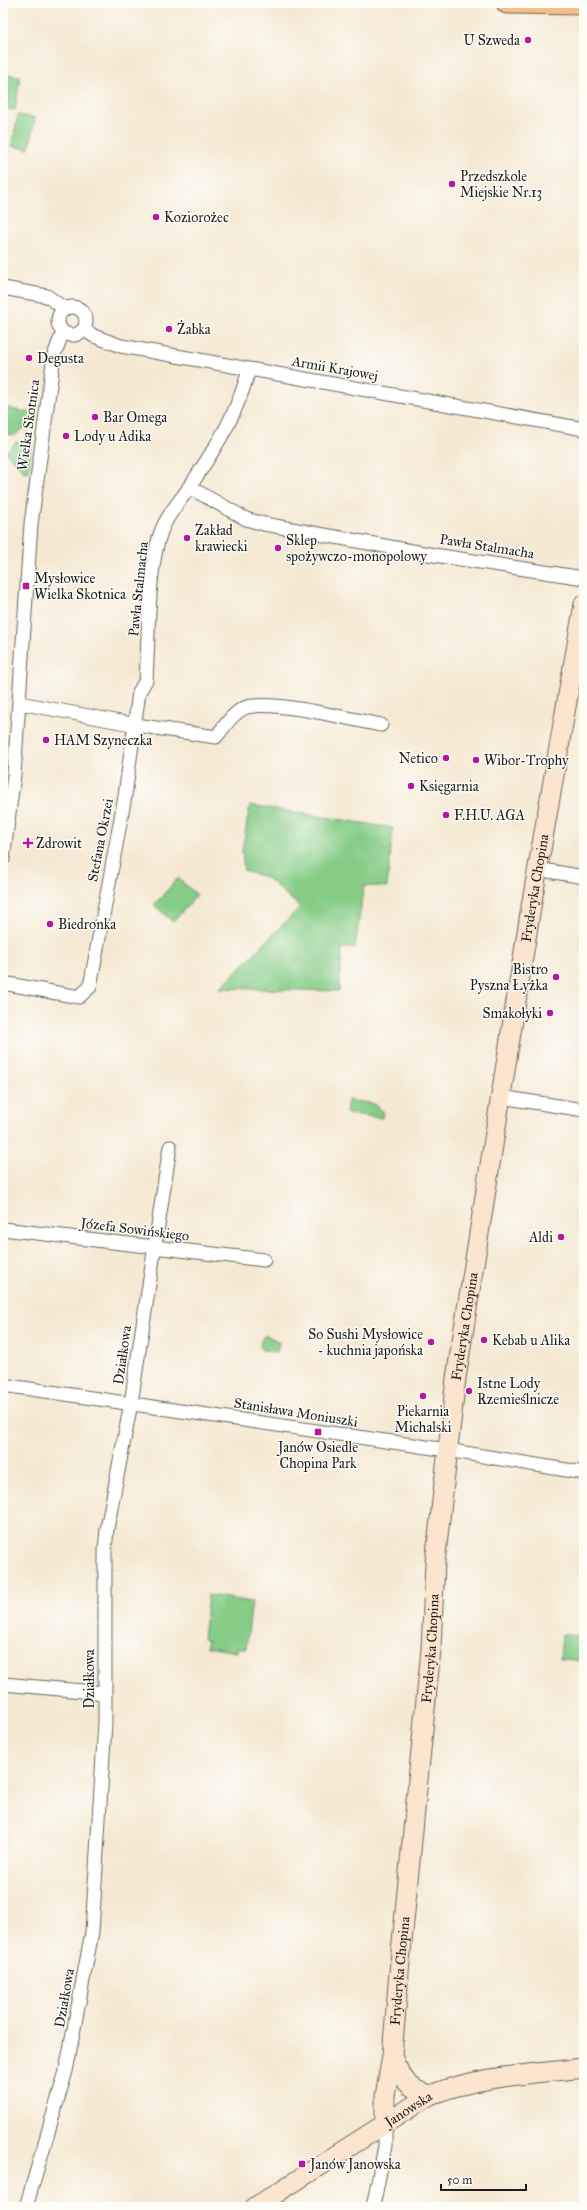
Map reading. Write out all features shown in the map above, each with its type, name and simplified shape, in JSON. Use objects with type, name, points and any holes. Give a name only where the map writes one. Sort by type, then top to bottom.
[{"type":"main road","points":[[507,3],[584,4]]},
{"type":"street","points":[[3,288],[47,296],[65,309]]},
{"type":"street","points":[[72,307],[82,310],[87,320],[84,330],[74,336],[62,332],[59,317],[65,309],[72,307]]},
{"type":"street","name":"Armii Krajowej","points":[[84,330],[94,336],[121,346],[584,429]]},
{"type":"street","name":"Wielka Skotnica","points":[[3,859],[14,775],[31,524],[52,370],[56,349],[62,332]]},
{"type":"street","points":[[189,487],[235,414],[249,369]]},
{"type":"street","name":"Pawła Stalmacha","points":[[136,725],[140,692],[146,680],[152,582],[157,544],[172,509],[189,487],[246,519],[264,524],[434,554],[584,578]]},
{"type":"street","name":"Fryderyka Chopina","points":[[390,2119],[386,2088],[395,2062],[399,1972],[430,1656],[435,1563],[456,1378],[538,869],[580,656],[584,604]]},
{"type":"street","points":[[20,703],[136,725],[216,737],[232,717],[246,707],[274,706],[381,725]]},
{"type":"street","name":"Stefana Okrzei","points":[[3,983],[79,997],[90,987],[136,725]]},
{"type":"street","points":[[538,869],[584,877]]},
{"type":"street","points":[[501,1097],[584,1110]]},
{"type":"street","name":"Działkowa","points":[[26,2207],[66,2071],[92,1932],[105,1693],[105,1550],[107,1529],[131,1403],[170,1147]]},
{"type":"street","name":"Józefa Sowińskiego","points":[[3,1229],[264,1260]]},
{"type":"street","name":"Stanisława Moniuszki","points":[[3,1385],[447,1450],[584,1473]]},
{"type":"street","points":[[3,1684],[105,1693]]},
{"type":"street","points":[[395,2062],[404,2082],[418,2091],[430,2095]]},
{"type":"street","name":"Janowska","points":[[255,2207],[274,2202],[390,2119],[430,2095],[456,2086],[479,2081],[584,2068]]},
{"type":"street","points":[[373,2207],[390,2119]]},
{"type":"green space","points":[[3,74],[20,76],[15,110],[3,108]]},
{"type":"green space","points":[[18,115],[35,118],[29,149],[12,146]]},
{"type":"green space","points":[[3,407],[36,414],[35,419],[14,436],[3,433]]},
{"type":"green space","points":[[16,442],[31,444],[29,471],[24,472],[6,452]]},
{"type":"green space","points":[[250,805],[393,828],[387,887],[364,886],[355,947],[342,948],[339,991],[220,988],[300,907],[266,877],[244,871],[242,851]]},
{"type":"green space","points":[[178,878],[197,895],[173,922],[154,905]]},
{"type":"green space","points":[[348,1100],[374,1104],[384,1112],[382,1118],[346,1113]]},
{"type":"green space","points":[[266,1335],[279,1342],[277,1352],[262,1350],[260,1347],[262,1338]]},
{"type":"green space","points":[[208,1595],[252,1602],[246,1649],[237,1647],[237,1652],[207,1647],[207,1640],[203,1639]]},
{"type":"green space","points":[[562,1634],[584,1637],[584,1661],[560,1659]]},
{"type":"place","name":"U Szweda","points":[[528,40]]},
{"type":"place","name":"Przedszkole Miejskie Nr.13","points":[[452,184]]},
{"type":"place","name":"Koziorożec","points":[[156,217]]},
{"type":"place","name":"Żabka","points":[[169,329]]},
{"type":"place","name":"Degusta","points":[[29,358]]},
{"type":"place","name":"Bar Omega","points":[[95,417]]},
{"type":"place","name":"Lody u Adika","points":[[66,436]]},
{"type":"place","name":"Zakład krawiecki","points":[[187,538]]},
{"type":"place","name":"Sklep spożywczo-monopolowy","points":[[278,548]]},
{"type":"place","name":"Mysłowice Wielka Skotnica","points":[[26,586]]},
{"type":"place","name":"HAM Szyneczka","points":[[46,740]]},
{"type":"place","name":"Netico","points":[[446,758]]},
{"type":"place","name":"Wibor-Trophy","points":[[476,760]]},
{"type":"place","name":"Księgarnia","points":[[411,786]]},
{"type":"place","name":"F.H.U. AGA","points":[[446,815]]},
{"type":"place","name":"Zdrowit","points":[[28,843]]},
{"type":"place","name":"Biedronka","points":[[50,924]]},
{"type":"place","name":"Bistro Pyszna Łyżka","points":[[556,977]]},
{"type":"place","name":"Smakołyki","points":[[550,1013]]},
{"type":"place","name":"Aldi","points":[[561,1237]]},
{"type":"place","name":"Kebab u Alika","points":[[484,1340]]},
{"type":"place","name":"So Sushi Mysłowice - kuchnia japońska","points":[[431,1342]]},
{"type":"place","name":"Istne Lody Rzemieślnicze","points":[[469,1391]]},
{"type":"place","name":"Piekarnia Michalski","points":[[423,1396]]},
{"type":"place","name":"Janów Osiedle Chopina Park","points":[[318,1432]]},
{"type":"place","name":"Janów Janowska","points":[[302,2164]]}]
